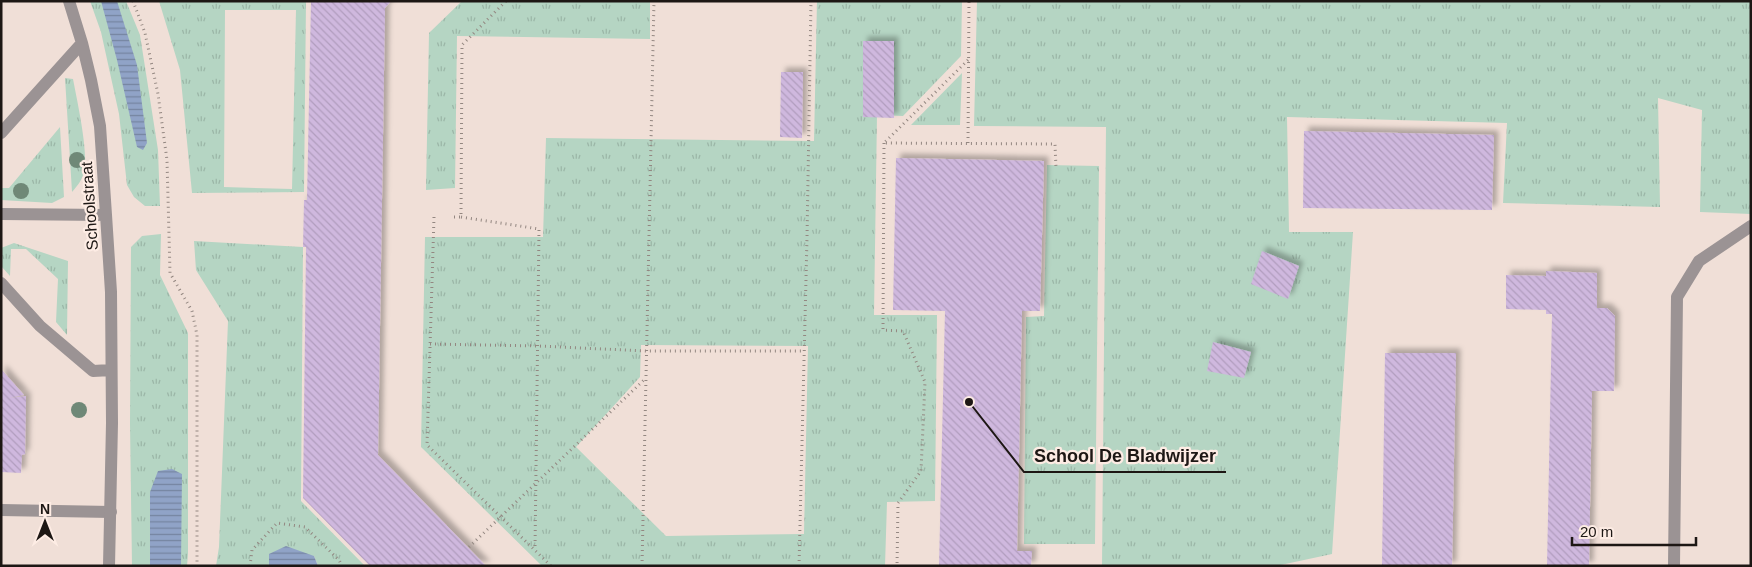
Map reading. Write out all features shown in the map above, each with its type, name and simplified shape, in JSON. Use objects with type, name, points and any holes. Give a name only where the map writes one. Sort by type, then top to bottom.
[{"type":"street","name":"Schoolstraat","points":[[69,1],[82,42],[100,126],[111,292],[111,512],[109,566]]},
{"type":"street","points":[[1,134],[82,42]]},
{"type":"street","points":[[1,214],[106,215]]},
{"type":"street","points":[[1674,566],[1677,297],[1699,262],[1751,226]]},
{"type":"street","points":[[1,283],[40,326],[92,371],[111,370]]},
{"type":"street","points":[[1,510],[111,512]]},
{"type":"path","points":[[133,1],[145,33],[158,94],[168,160],[170,273],[192,311],[197,335],[197,566]]},
{"type":"path","points":[[461,217],[462,45],[506,1]]},
{"type":"path","points":[[642,566],[654,1]]},
{"type":"path","points":[[799,566],[803,351],[808,228],[811,1]]},
{"type":"path","points":[[968,143],[969,1]]},
{"type":"path","points":[[897,566],[898,502],[921,471],[925,382],[903,330],[883,330],[884,143],[968,60]]},
{"type":"path","points":[[884,143],[1055,144],[1056,168]]},
{"type":"path","points":[[434,217],[427,444],[551,566]]},
{"type":"path","points":[[454,217],[539,229],[535,550]]},
{"type":"path","points":[[430,344],[646,351],[803,351]]},
{"type":"path","points":[[469,547],[645,379]]},
{"type":"path","points":[[250,566],[252,550],[277,523],[305,527],[339,560],[342,566]]},
{"type":"green space","points":[[90,1],[126,1],[140,35],[158,150],[160,206],[145,206],[134,197],[127,185],[119,114],[101,32]]},
{"type":"green space","points":[[159,1],[306,1],[304,192],[192,193],[180,70]],"holes":[[[225,10],[296,10],[292,189],[224,187]]]},
{"type":"green space","points":[[462,1],[650,1],[650,39],[457,36],[455,188],[426,190],[429,33]]},
{"type":"green space","points":[[817,1],[962,1],[961,56],[903,116],[877,115],[874,315],[937,315],[935,501],[887,502],[885,566],[542,566],[421,447],[425,237],[543,237],[546,138],[814,141]],"holes":[[[641,345],[808,346],[804,534],[666,536],[576,447],[640,377]]]},
{"type":"green space","points":[[977,1],[1751,1],[1751,214],[1700,212],[1702,110],[1658,98],[1660,207],[1503,203],[1507,123],[1287,117],[1289,232],[1353,232],[1332,554],[1276,566],[1102,566],[1106,127],[974,126]]},
{"type":"green space","points":[[962,73],[960,125],[911,125]]},
{"type":"green space","points":[[65,78],[73,79],[85,153],[83,175],[72,192]]},
{"type":"green space","points":[[60,127],[64,197],[52,203],[1,200],[1,188],[9,188]]},
{"type":"green space","points":[[1047,165],[1099,166],[1095,544],[1024,544],[1026,317],[1044,316]]},
{"type":"green space","points":[[161,234],[160,275],[188,333],[187,566],[132,566],[130,424],[131,247],[142,236]]},
{"type":"green space","points":[[194,241],[303,247],[301,501],[365,566],[318,566],[314,556],[270,554],[269,566],[216,566],[219,547],[228,321],[196,270]]},
{"type":"green space","points":[[14,243],[68,261],[67,335],[56,322],[58,279],[26,249],[11,249],[10,276],[1,266],[1,248]]},
{"type":"water","points":[[101,1],[117,1],[137,65],[147,143],[143,150],[137,147]]},
{"type":"water","points":[[172,469],[182,474],[181,566],[150,566],[150,492],[158,471]]},
{"type":"water","points":[[286,546],[314,556],[318,566],[269,566],[269,554]]},
{"type":"building","points":[[311,1],[391,1],[385,8],[378,455],[486,566],[370,566],[303,498],[306,247],[303,247],[304,200],[307,200]]},
{"type":"building","points":[[863,41],[894,41],[894,118],[863,117]]},
{"type":"building","points":[[781,72],[803,72],[802,138],[780,137]]},
{"type":"building","points":[[1304,131],[1494,135],[1492,210],[1303,208]]},
{"type":"building","points":[[896,158],[1044,161],[1040,311],[1022,311],[1017,551],[1032,551],[1031,566],[939,566],[945,311],[893,310]]},
{"type":"building","points":[[1262,251],[1299,266],[1288,299],[1251,284]]},
{"type":"building","points":[[1546,271],[1597,273],[1597,308],[1607,308],[1615,316],[1614,391],[1592,391],[1589,566],[1547,566],[1552,314],[1546,314],[1546,310],[1506,309],[1506,275],[1546,276]]},
{"type":"building","points":[[1213,342],[1251,352],[1244,378],[1207,371]]},
{"type":"building","points":[[1385,353],[1456,353],[1452,566],[1382,566]]},
{"type":"building","points":[[1,369],[24,395],[9,398],[26,396],[25,454],[22,455],[21,473],[1,472]]},
{"type":"place","name":"School De Bladwijzer","points":[[969,402]]}]
